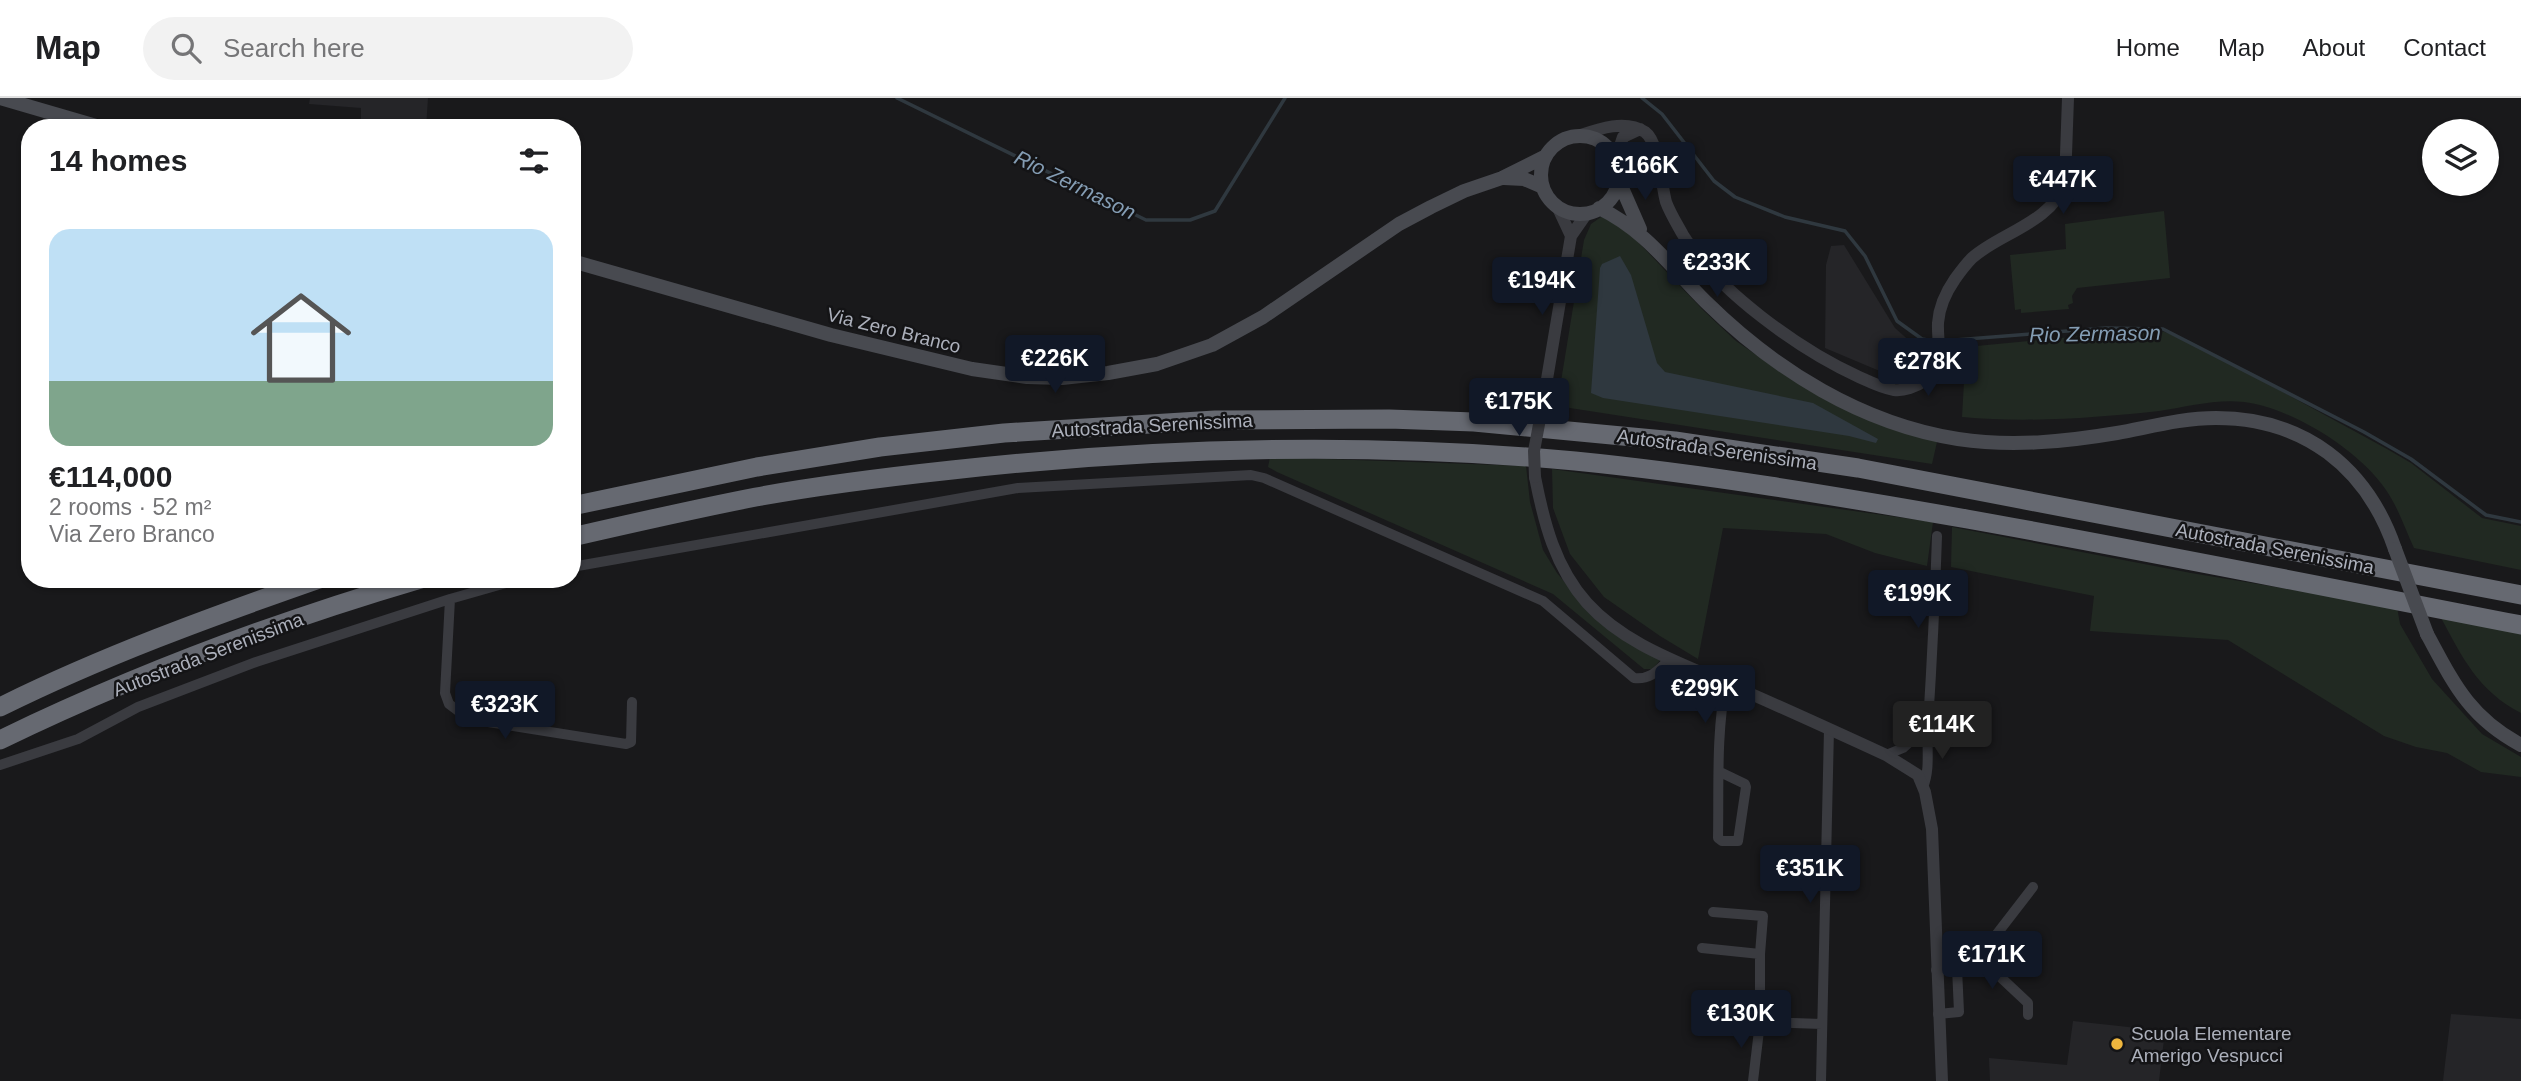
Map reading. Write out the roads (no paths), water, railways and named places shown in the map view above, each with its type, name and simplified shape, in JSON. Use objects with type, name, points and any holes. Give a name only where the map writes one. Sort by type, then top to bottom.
[{"type":"highway","name":"Autostrada Serenissima","points":[[581,504],[757,467],[880,447],[1004,433],[1215,420],[1389,419],[1474,422],[1675,441],[1858,468],[2521,595]]},
{"type":"highway","name":"Autostrada Serenissima","points":[[581,535],[760,496],[884,477],[1007,463],[1121,454],[1233,451],[1378,450],[1465,453],[1573,461],[1768,485],[2043,532],[2521,625]]},
{"type":"highway","name":"Autostrada Serenissima","points":[[0,707],[51,682],[213,616],[293,588]]},
{"type":"highway","name":"Autostrada Serenissima","points":[[0,740],[58,712],[218,648],[392,588]]},
{"type":"main road","points":[[0,99],[71,119]]},
{"type":"main road","points":[[1543,187],[1542,168],[1546,156],[1563,140],[1578,136],[1598,140],[1616,158],[1619,181],[1644,236]]},
{"type":"main road","name":"Via Zero Branco","points":[[581,264],[831,335],[959,366],[1022,377],[1062,378],[1157,364],[1212,345],[1264,317],[1399,224],[1464,191],[1502,178],[1546,156]]},
{"type":"main road","points":[[1502,178],[1524,179],[1543,187],[1557,205],[1571,212],[1593,211],[1625,222],[1644,236],[1717,313],[1771,358],[1842,401],[1882,419],[1958,439],[2028,443],[2081,439],[2183,420],[2214,418],[2260,422],[2316,444],[2349,469],[2379,510],[2427,634],[2454,683],[2485,722],[2521,745]]},
{"type":"main road","points":[[1593,211],[1610,200],[1619,181]]},
{"type":"street","points":[[1578,136],[1615,126],[1640,129],[1648,135],[1654,143],[1667,204],[1688,242],[1727,285],[1810,351],[1874,384],[1895,390],[1924,382],[1937,366],[1940,349],[1938,324],[1943,299],[1953,281],[1972,258],[2034,219],[2061,196],[2065,183],[2068,98]]},
{"type":"street","points":[[1616,158],[1623,138],[1640,129]]},
{"type":"street","points":[[1557,205],[1571,236]]},
{"type":"street","points":[[1593,211],[1571,236],[1534,451],[1535,477],[1545,527],[1560,564],[1586,602],[1620,632],[1670,659],[1886,755],[1918,775],[1932,829],[1942,1081]]},
{"type":"street","points":[[581,565],[1018,488],[1251,475],[1264,478],[1543,601],[1634,678],[1652,676],[1670,659]]},
{"type":"street","points":[[1923,787],[1927,778],[1927,726],[1933,661],[1937,536]]},
{"type":"street","points":[[0,765],[78,740],[138,707],[256,662],[488,588]]},
{"type":"street","points":[[450,599],[445,693],[449,704],[469,719],[626,744],[631,742],[632,702]]},
{"type":"street","points":[[1720,772],[1746,787],[1738,841],[1722,841],[1718,838],[1722,704],[1726,683]]},
{"type":"street","points":[[1886,755],[1903,748],[1927,726]]},
{"type":"street","points":[[1821,1081],[1829,729]]},
{"type":"street","points":[[1936,970],[1957,968],[1979,957],[2033,887]]},
{"type":"street","points":[[1713,912],[1763,916],[1760,1022],[1753,1081]]},
{"type":"street","points":[[1702,948],[1760,954]]},
{"type":"street","points":[[1979,957],[2028,1003],[2028,1015]]},
{"type":"street","points":[[1938,1014],[1959,1012],[1957,968]]},
{"type":"street","points":[[1760,1022],[1822,1024]]},
{"type":"waterway","name":"Rio Zermason","points":[[897,98],[1146,220],[1190,220],[1215,211],[1285,98]]},
{"type":"waterway","name":"Rio Zermason","points":[[1642,98],[1662,114],[1714,181],[1735,197],[1785,217],[1845,231],[1865,256],[1897,321],[1922,339],[1934,341]]},
{"type":"waterway","name":"Rio Zermason","points":[[1942,341],[2106,328],[2163,329],[2411,459],[2486,515],[2521,522]]},
{"type":"place","name":"Scuola Elementare Amerigo Vespucci","points":[[2117,1044]]}]
